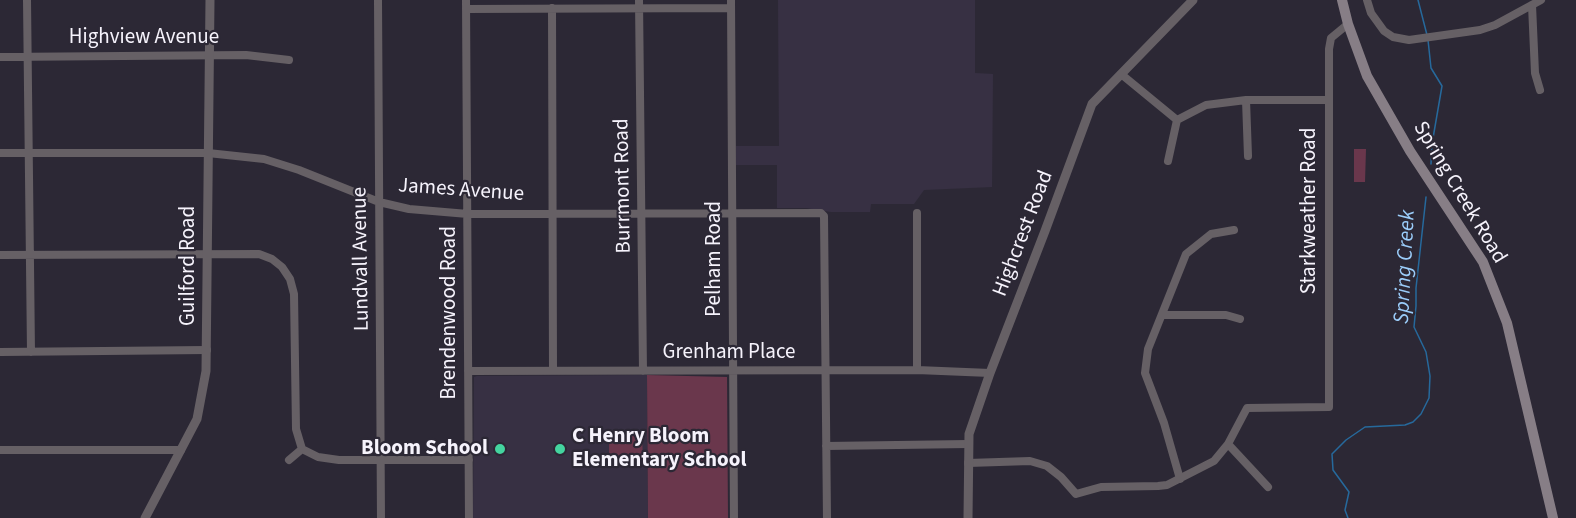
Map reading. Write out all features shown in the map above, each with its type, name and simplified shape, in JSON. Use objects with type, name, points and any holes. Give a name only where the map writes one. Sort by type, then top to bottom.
[{"type":"main road","name":"Spring Creek Road","points":[[1342,0],[1366,76],[1410,151],[1483,262],[1507,323],[1553,518]]},
{"type":"street","points":[[27,0],[31,352]]},
{"type":"street","name":"Guilford Road","points":[[145,518],[197,419],[204,388],[207,350],[210,0]]},
{"type":"street","name":"Lundvall Avenue","points":[[378,0],[381,518]]},
{"type":"street","name":"Highcrest Road","points":[[968,518],[969,434],[1092,104],[1193,0]]},
{"type":"street","points":[[1367,0],[1371,13],[1384,31],[1401,39],[1418,39],[1480,30],[1495,25],[1541,0]]},
{"type":"street","points":[[466,4],[552,8],[639,4],[731,4]]},
{"type":"street","name":"Brendenwood Road","points":[[466,4],[470,518]]},
{"type":"street","name":"Burrmont Road","points":[[639,4],[643,371]]},
{"type":"street","name":"Pelham Road","points":[[731,4],[734,518]]},
{"type":"street","points":[[1532,5],[1535,73],[1540,90]]},
{"type":"street","points":[[552,8],[554,371]]},
{"type":"street","name":"Starkweather Road","points":[[1228,444],[1247,408],[1329,407],[1328,100],[1330,38],[1348,24]]},
{"type":"street","name":"Highview Avenue","points":[[0,57],[246,55],[289,60]]},
{"type":"street","points":[[1121,74],[1178,120]]},
{"type":"street","points":[[1246,100],[1248,156]]},
{"type":"street","points":[[1168,161],[1178,120],[1206,105],[1246,100],[1328,100]]},
{"type":"street","name":"James Avenue","points":[[0,153],[208,153],[264,159],[299,170],[379,202],[409,209],[468,214],[820,213],[824,216],[826,371]]},
{"type":"street","points":[[917,213],[917,370]]},
{"type":"street","points":[[1180,479],[1164,423],[1145,373],[1148,349],[1186,254],[1211,234],[1233,230]]},
{"type":"street","points":[[0,255],[259,254],[272,259],[282,267],[290,279],[294,294],[296,429],[302,449],[318,457],[339,460],[469,460]]},
{"type":"street","points":[[1162,315],[1226,315],[1240,319]]},
{"type":"street","points":[[0,352],[207,350]]},
{"type":"street","name":"Grenham Place","points":[[468,371],[917,370],[990,373]]},
{"type":"street","points":[[826,371],[827,518]]},
{"type":"street","points":[[826,446],[968,444]]},
{"type":"street","points":[[968,463],[1030,461],[1047,466],[1076,494],[1101,487],[1158,486],[1180,479],[1214,461],[1228,444],[1268,487]]},
{"type":"street","points":[[289,460],[302,449]]},
{"type":"street","points":[[0,450],[182,450]]},
{"type":"shaded area","points":[[778,0],[975,0],[975,73],[993,74],[992,187],[924,190],[914,204],[871,204],[870,212],[777,208],[777,165],[736,165],[736,146],[779,146]]},
{"type":"shaded area","points":[[1354,149],[1366,149],[1365,182],[1354,182]]},
{"type":"shaded area","name":"C Henry Bloom Elementary School","points":[[647,375],[648,518],[473,518],[474,377]]},
{"type":"shaded area","points":[[647,375],[727,377],[728,518],[648,518]]},
{"type":"shaded area","points":[[642,435],[643,460],[609,461],[609,436]]},
{"type":"waterway","name":"Spring Creek","points":[[1418,0],[1427,35]]},
{"type":"waterway","name":"Spring Creek","points":[[1428,40],[1431,68],[1442,86],[1432,144],[1431,164]]},
{"type":"waterway","name":"Spring Creek","points":[[1348,518],[1345,510],[1349,492],[1333,470],[1332,454],[1346,440],[1365,427],[1405,425],[1413,422],[1421,414],[1429,398],[1430,376],[1426,352],[1414,327],[1426,197]]},
{"type":"place","name":"Bloom School","points":[[500,449]]},
{"type":"place","name":"C Henry Bloom Elementary School","points":[[560,449]]}]
